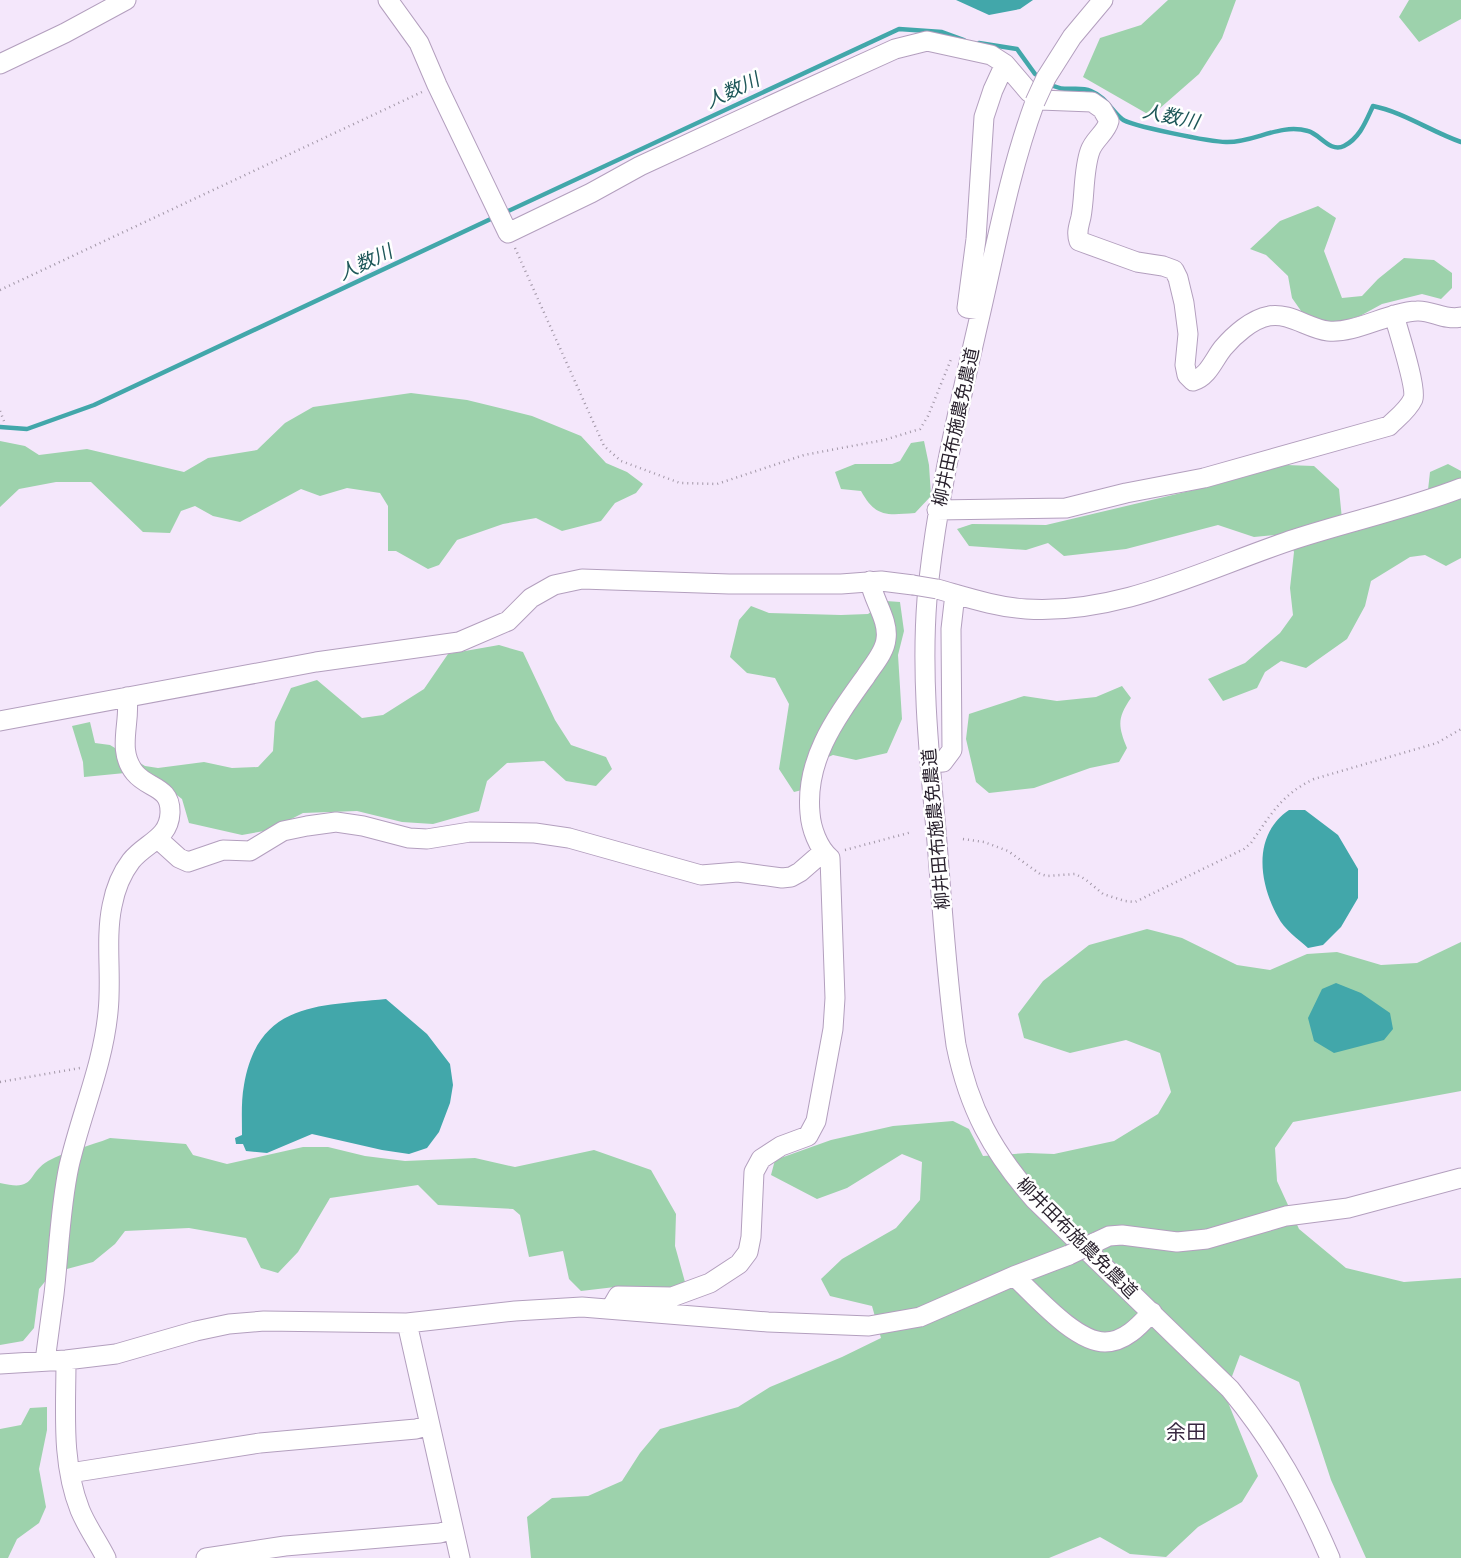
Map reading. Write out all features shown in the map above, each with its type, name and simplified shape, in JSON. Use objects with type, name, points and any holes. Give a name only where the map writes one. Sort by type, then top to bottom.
[{"type":"street","points":[[0,64],[65,33],[126,0]]},
{"type":"street","points":[[388,0],[419,43],[437,85],[508,233],[591,193],[640,166],[895,49],[927,41],[991,55],[1005,64],[1029,92],[1040,100],[1092,102],[1102,108],[1109,121],[1107,128],[1094,140],[1089,152],[1077,234],[1079,241],[1137,262],[1163,266],[1174,270],[1178,278],[1184,303],[1188,334],[1185,365],[1187,375],[1193,381],[1200,379],[1206,374],[1224,348],[1239,333],[1255,321],[1269,316],[1281,316],[1330,331],[1418,310],[1452,319],[1461,317]]},
{"type":"street","name":"柳井田布施農免農道","points":[[1103,0],[1072,36],[1046,78],[1034,102],[1021,138],[948,454],[938,510],[927,602],[924,668],[951,1012],[962,1076],[971,1104],[989,1140],[1010,1172],[1035,1200],[1230,1389],[1258,1423],[1282,1459],[1305,1502],[1330,1558]]},
{"type":"street","points":[[981,310],[967,308],[976,239],[984,117],[993,90],[1005,64]]},
{"type":"street","points":[[938,510],[1066,508],[1082,506],[1126,493],[1204,478],[1389,426],[1402,414],[1414,398],[1413,385],[1394,316]]},
{"type":"street","points":[[0,721],[316,662],[459,642],[508,620],[531,598],[554,585],[582,579],[728,584],[841,584],[870,581],[913,585],[1026,609],[1096,605],[1135,597],[1270,547],[1461,488]]},
{"type":"street","points":[[611,1308],[618,1296],[672,1297],[710,1283],[739,1264],[748,1252],[751,1237],[754,1172],[761,1159],[781,1146],[808,1136],[816,1121],[833,1029],[835,998],[826,855],[811,822],[808,797],[812,772],[820,748],[843,708],[880,656],[886,640],[885,627],[870,581]]},
{"type":"street","points":[[930,763],[943,762],[952,750],[952,629],[946,592]]},
{"type":"street","points":[[45,1361],[69,1166],[98,1066],[108,1011],[112,906],[120,880],[132,859],[166,831],[170,816],[170,805],[166,795],[135,774],[126,758],[124,739],[129,709],[127,697]]},
{"type":"street","points":[[158,839],[179,858],[188,862],[223,850],[250,851],[283,831],[336,822],[363,826],[408,838],[427,839],[470,832],[535,833],[569,838],[701,875],[738,872],[782,878],[800,872],[826,855]]},
{"type":"street","points":[[0,1364],[66,1360],[116,1354],[196,1331],[229,1324],[298,1320],[407,1323],[515,1311],[611,1308],[768,1322],[869,1326],[920,1317],[1014,1276],[1069,1255],[1109,1236],[1122,1235],[1177,1242],[1207,1240],[1286,1216],[1348,1208],[1461,1178]]},
{"type":"street","points":[[1014,1276],[1064,1322],[1086,1338],[1106,1342],[1124,1337],[1136,1330],[1152,1312]]},
{"type":"street","points":[[407,1323],[428,1425],[460,1558]]},
{"type":"street","points":[[66,1360],[65,1440],[70,1473],[81,1510],[106,1558]]},
{"type":"street","points":[[70,1473],[260,1443],[416,1429],[428,1425]]},
{"type":"street","points":[[206,1558],[285,1546],[440,1533],[453,1529]]},
{"type":"path","points":[[0,290],[437,85]]},
{"type":"path","points":[[508,233],[604,446],[621,461],[680,483],[717,484],[804,455],[884,440],[920,430],[928,416],[952,355]]},
{"type":"path","points":[[0,411],[4,421]]},
{"type":"path","points":[[963,839],[984,842],[1002,848],[1040,874],[1046,876],[1075,874],[1085,879],[1103,894],[1135,902],[1244,849],[1251,843],[1285,796],[1300,785],[1314,779],[1437,743],[1461,728]]},
{"type":"path","points":[[826,855],[912,832]]},
{"type":"path","points":[[0,1082],[98,1066]]},
{"type":"shaded area","points":[[956,0],[1033,0],[1020,9],[989,15]]},
{"type":"shaded area","points":[[1168,0],[1236,0],[1222,38],[1199,74],[1151,116],[1083,77],[1100,38],[1141,25]]},
{"type":"shaded area","points":[[1409,0],[1461,0],[1461,19],[1419,42],[1399,17]]},
{"type":"shaded area","points":[[1318,206],[1336,218],[1324,251],[1342,298],[1362,296],[1378,279],[1404,258],[1434,260],[1452,273],[1452,288],[1441,299],[1422,294],[1382,304],[1360,316],[1331,324],[1306,318],[1292,298],[1288,276],[1266,255],[1250,249],[1280,221]]},
{"type":"shaded area","points":[[411,393],[467,400],[532,416],[581,436],[606,463],[627,472],[643,484],[636,493],[615,503],[601,521],[562,531],[536,518],[503,524],[457,540],[439,565],[428,569],[396,551],[388,551],[388,506],[380,493],[347,488],[320,496],[301,489],[240,522],[213,516],[195,506],[181,511],[170,533],[143,532],[91,482],[56,482],[19,489],[0,507],[0,441],[25,446],[39,455],[87,449],[184,472],[208,458],[257,450],[285,423],[313,407]]},
{"type":"shaded area","points":[[924,441],[929,465],[931,496],[915,513],[883,513],[866,500],[861,491],[841,489],[835,472],[855,464],[892,464],[900,461],[911,443]]},
{"type":"shaded area","points":[[1448,464],[1461,471],[1461,558],[1446,566],[1425,555],[1410,557],[1371,581],[1365,606],[1347,639],[1306,668],[1281,661],[1265,672],[1257,688],[1223,701],[1208,679],[1245,663],[1280,633],[1293,615],[1290,588],[1294,552],[1287,534],[1254,537],[1218,525],[1126,549],[1064,556],[1048,543],[1026,550],[969,546],[957,529],[972,524],[1046,525],[1219,484],[1286,465],[1314,466],[1339,489],[1342,519],[1420,508],[1428,490],[1430,472]]},
{"type":"shaded area","points":[[886,601],[900,602],[904,631],[898,655],[902,719],[887,753],[856,760],[833,755],[810,765],[802,790],[794,792],[779,769],[789,704],[775,678],[747,673],[730,657],[739,620],[751,606],[769,613],[868,614]]},
{"type":"shaded area","points":[[499,645],[523,652],[555,720],[571,745],[606,757],[612,769],[596,786],[566,781],[544,761],[507,763],[487,781],[479,811],[433,824],[402,822],[357,811],[303,813],[270,830],[242,835],[189,823],[182,799],[160,782],[125,773],[84,777],[83,762],[72,726],[90,722],[95,743],[110,745],[145,766],[158,768],[204,762],[232,768],[258,767],[273,751],[275,722],[291,688],[317,680],[362,718],[383,715],[424,689],[448,654]]},
{"type":"shaded area","points":[[1122,686],[1131,698],[1123,711],[1120,722],[1127,748],[1119,762],[1090,768],[1034,788],[989,793],[976,782],[966,739],[969,714],[1024,696],[1057,701],[1096,697]]},
{"type":"shaded area","points":[[1289,810],[1305,810],[1338,835],[1358,869],[1358,898],[1341,927],[1323,945],[1308,948],[1284,926],[1272,904],[1263,875],[1264,846],[1269,832],[1277,820]]},
{"type":"shaded area","points":[[1147,929],[1182,938],[1237,965],[1270,970],[1307,954],[1337,952],[1381,965],[1417,963],[1461,942],[1461,1091],[1293,1122],[1275,1148],[1277,1181],[1299,1229],[1346,1268],[1404,1282],[1461,1278],[1461,1558],[1366,1558],[1331,1480],[1299,1382],[1240,1355],[1225,1395],[1258,1476],[1242,1502],[1198,1527],[1166,1557],[1130,1554],[1100,1537],[1049,1558],[531,1558],[527,1517],[552,1498],[588,1496],[622,1481],[640,1453],[660,1429],[738,1407],[770,1387],[842,1357],[881,1338],[872,1306],[830,1296],[821,1279],[842,1259],[896,1228],[920,1200],[922,1162],[902,1154],[847,1188],[817,1199],[771,1175],[775,1160],[831,1140],[893,1126],[953,1121],[969,1129],[983,1156],[1028,1153],[1054,1154],[1114,1141],[1158,1114],[1171,1092],[1160,1053],[1126,1040],[1070,1053],[1024,1038],[1018,1014],[1043,981],[1089,945]]},
{"type":"shaded area","points":[[1336,983],[1361,993],[1390,1013],[1393,1029],[1384,1040],[1334,1053],[1314,1041],[1308,1018],[1322,989]]},
{"type":"shaded area","points":[[386,999],[427,1034],[450,1064],[453,1085],[450,1103],[439,1132],[427,1148],[409,1154],[382,1150],[312,1134],[267,1153],[246,1151],[243,1144],[236,1144],[235,1138],[242,1135],[243,1091],[251,1058],[263,1038],[277,1023],[315,1007]]},
{"type":"shaded area","points":[[110,1138],[186,1144],[193,1155],[227,1164],[303,1147],[328,1147],[365,1156],[405,1161],[475,1158],[515,1167],[594,1150],[651,1170],[676,1214],[675,1246],[685,1282],[672,1288],[615,1287],[581,1291],[569,1279],[563,1251],[529,1257],[520,1215],[513,1209],[438,1205],[418,1185],[330,1198],[298,1252],[278,1273],[261,1268],[246,1238],[189,1228],[125,1231],[115,1244],[93,1262],[52,1273],[39,1289],[34,1328],[23,1341],[0,1345],[0,1183],[20,1185],[26,1183],[48,1161],[62,1154]]},
{"type":"shaded area","points":[[47,1407],[47,1430],[39,1469],[46,1507],[39,1523],[17,1539],[8,1558],[0,1558],[0,1429],[21,1425],[30,1408]]},
{"type":"waterway","name":"人数川","points":[[504,213],[899,29],[942,32],[964,40]]},
{"type":"waterway","name":"人数川","points":[[979,43],[1017,49],[1035,74],[1041,78]]},
{"type":"waterway","name":"人数川","points":[[1048,83],[1059,88],[1086,89],[1091,91],[1101,97],[1122,119],[1128,122],[1172,133],[1218,141],[1247,140],[1277,131],[1297,129],[1308,131],[1334,147],[1344,146],[1350,143],[1358,134],[1373,106],[1406,117],[1461,142]]},
{"type":"waterway","name":"人数川","points":[[0,427],[27,429],[94,405],[495,217]]},
{"type":"district","name":"余田","points":[[1186,1432]]}]
